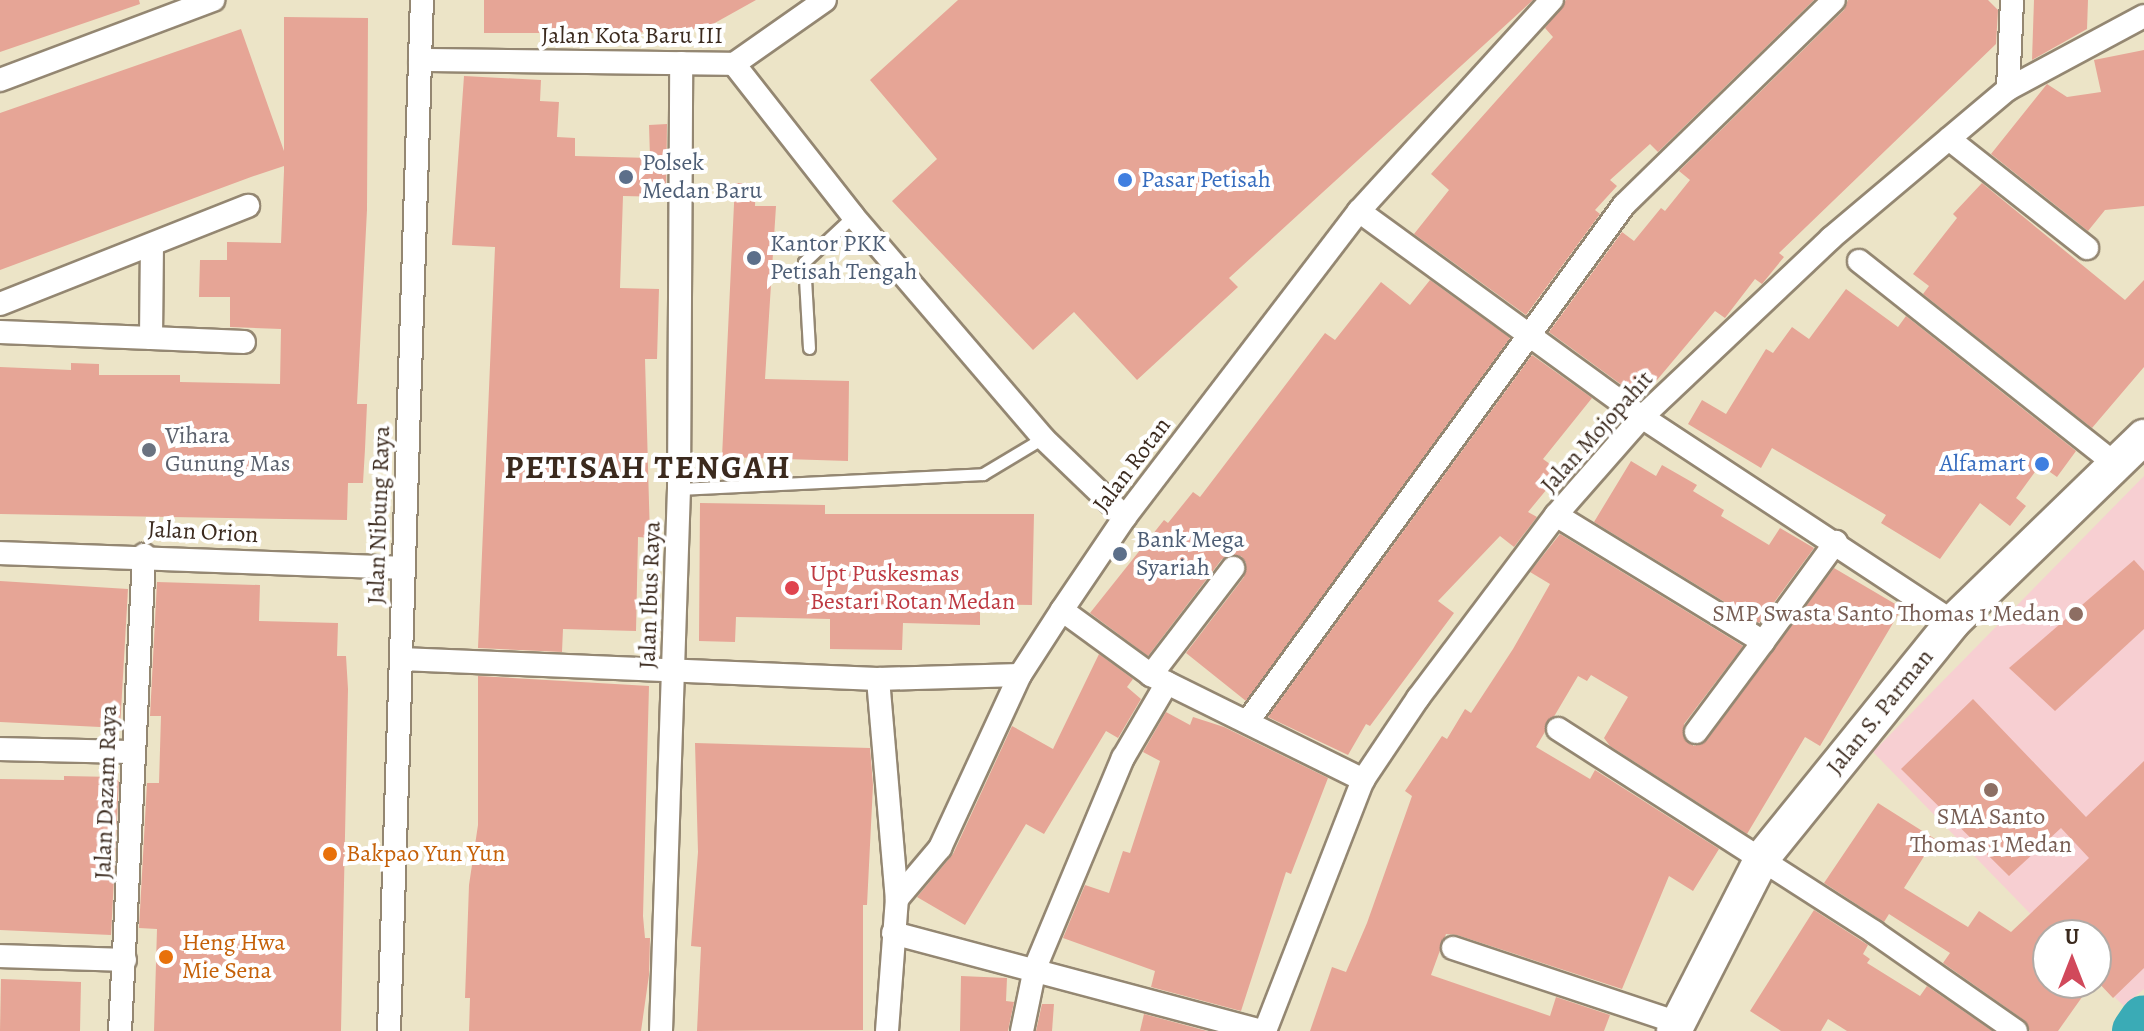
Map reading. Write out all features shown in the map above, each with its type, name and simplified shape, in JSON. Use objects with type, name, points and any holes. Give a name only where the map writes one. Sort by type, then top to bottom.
[{"type":"main road","name":"Jalan S. Parman","points":[[1675,1027],[1762,858],[1953,622],[2144,437]]},
{"type":"street","points":[[0,80],[213,0]]},
{"type":"street","name":"Jalan Nibung Raya","points":[[389,1031],[422,0]]},
{"type":"street","name":"Jalan Kota Baru III","points":[[420,60],[734,64],[825,0]]},
{"type":"street","name":"Jalan Rotan","points":[[897,899],[940,848],[1020,675],[1125,517],[1359,211],[1552,0]]},
{"type":"street","points":[[1248,721],[1525,335],[1624,205],[1834,0]]},
{"type":"street","points":[[2008,89],[2012,0]]},
{"type":"street","name":"Jalan Mojopahit","points":[[1263,1031],[1363,780],[1418,698],[1556,515],[1642,417],[1831,238],[2008,89],[2144,16]]},
{"type":"street","name":"Jalan Ibus Raya","points":[[661,1031],[679,489],[681,63]]},
{"type":"street","points":[[734,64],[853,216],[1043,438],[1125,517]]},
{"type":"street","points":[[1949,139],[2087,248]]},
{"type":"street","points":[[0,304],[248,206]]},
{"type":"street","points":[[1359,211],[1525,335],[1642,417],[1836,542],[1953,622]]},
{"type":"street","points":[[151,338],[152,245]]},
{"type":"street","points":[[1859,261],[2115,464]]},
{"type":"street","points":[[0,332],[244,342]]},
{"type":"street","points":[[1556,515],[1763,642]]},
{"type":"street","points":[[1696,732],[1836,542]]},
{"type":"street","name":"Jalan Orion","points":[[0,553],[144,555],[403,568]]},
{"type":"street","name":"Jalan Dazam Raya","points":[[120,1031],[125,960],[130,752],[144,555]]},
{"type":"street","points":[[1022,1031],[1035,968],[1159,679],[1233,568]]},
{"type":"street","points":[[1062,610],[1159,679],[1363,780]]},
{"type":"street","points":[[401,659],[674,673],[878,679],[1020,675]]},
{"type":"street","points":[[878,679],[897,899],[887,1031]]},
{"type":"street","points":[[1558,729],[1762,858],[2016,1031]]},
{"type":"street","points":[[0,749],[130,752]]},
{"type":"street","points":[[893,933],[1035,968],[1263,1031]]},
{"type":"street","points":[[1453,948],[1675,1027]]},
{"type":"street","points":[[0,956],[125,960]]},
{"type":"lane","points":[[809,348],[804,262],[853,216]]},
{"type":"lane","points":[[679,489],[983,474],[1043,438]]},
{"type":"shaded area","name":"SMP Swasta Santo Thomas 1 Medan","points":[[2144,476],[2144,989],[2124,1006],[2112,995],[2112,919],[2035,919],[1873,752]]},
{"type":"building","points":[[0,0],[139,0],[140,4],[0,52]]},
{"type":"building","points":[[484,0],[756,0],[713,24],[683,32],[484,33]]},
{"type":"building","name":"Pasar Petisah","points":[[958,0],[1533,0],[1229,278],[1238,287],[1137,380],[1074,312],[1033,350],[892,201],[937,159],[870,80]]},
{"type":"building","points":[[1566,0],[1814,0],[1658,152],[1650,144],[1610,180],[1617,186],[1595,210],[1600,214],[1526,315],[1414,234],[1449,190],[1431,174],[1553,37],[1545,28]]},
{"type":"building","points":[[1848,0],[1988,0],[1998,10],[1996,44],[1779,253],[1784,257],[1762,284],[1755,279],[1725,318],[1715,311],[1641,399],[1549,332],[1622,232],[1634,241],[1661,208],[1665,211],[1690,180],[1679,171],[1844,10]]},
{"type":"building","points":[[2034,0],[2088,0],[2087,29],[2032,60]]},
{"type":"building","points":[[284,17],[368,18],[367,210],[357,404],[367,404],[363,483],[348,483],[347,520],[0,514],[0,367],[71,370],[71,363],[99,364],[99,375],[180,375],[180,382],[280,384],[281,329],[230,327],[230,297],[199,297],[200,260],[227,260],[227,242],[281,243],[284,166],[0,270],[0,113],[241,29],[284,151]]},
{"type":"building","points":[[2144,50],[2144,206],[2105,210],[2088,231],[1991,154],[2047,84],[2067,97],[2101,92],[2094,60]]},
{"type":"building","points":[[464,76],[541,80],[540,101],[559,102],[557,137],[575,138],[575,156],[650,158],[649,125],[667,124],[666,197],[623,196],[620,288],[659,289],[657,359],[645,359],[650,538],[638,537],[636,631],[563,629],[562,652],[478,648],[495,247],[452,245]]},
{"type":"building","points":[[735,183],[756,183],[755,206],[776,206],[765,379],[849,381],[848,461],[722,457]]},
{"type":"building","points":[[1982,183],[2125,300],[2144,280],[2144,367],[2092,428],[1923,294],[1929,286],[1913,274],[1957,218],[1953,214]]},
{"type":"building","points":[[1430,280],[1510,338],[1246,701],[1186,653],[1244,577],[1246,563],[1241,556],[1222,559],[1148,656],[1090,613],[1164,520],[1168,523],[1193,492],[1200,497],[1325,333],[1335,340],[1381,282],[1410,305]]},
{"type":"building","points":[[1846,289],[1898,327],[1906,316],[2076,451],[2057,477],[2040,465],[2016,498],[2026,506],[2010,526],[1980,503],[1940,559],[1881,523],[1886,515],[1772,448],[1761,468],[1688,424],[1702,400],[1726,414],[1766,349],[1773,353],[1792,327],[1809,339]]},
{"type":"building","points":[[1532,355],[1592,398],[1543,459],[1561,472],[1528,512],[1537,517],[1514,547],[1500,536],[1438,601],[1454,613],[1370,726],[1366,724],[1348,755],[1268,717]]},
{"type":"building","points":[[1631,461],[1656,476],[1662,465],[1697,485],[1693,491],[1724,510],[1721,516],[1769,545],[1780,528],[1814,548],[1759,623],[1594,522]]},
{"type":"building","points":[[700,503],[825,505],[825,514],[1034,514],[1032,605],[980,604],[980,625],[903,623],[902,650],[830,649],[830,619],[736,617],[735,642],[699,641]]},
{"type":"building","points":[[1560,534],[1743,646],[1684,724],[1684,738],[1694,746],[1707,740],[1834,568],[1902,608],[1820,746],[1805,737],[1747,834],[1610,746],[1604,738],[1628,697],[1591,675],[1587,681],[1578,676],[1536,747],[1590,779],[1595,770],[1719,849],[1693,891],[1669,876],[1622,989],[1446,934],[1431,975],[1550,1016],[1556,997],[1610,1015],[1604,1031],[1310,1031],[1332,967],[1346,972],[1367,923],[1412,796],[1405,791],[1442,736],[1447,739],[1465,709],[1471,713],[1513,649],[1550,584],[1530,572]]},
{"type":"building","points":[[2134,560],[2144,571],[2144,629],[2055,711],[2009,668]]},
{"type":"building","points":[[0,581],[128,589],[120,728],[0,722]]},
{"type":"building","points":[[157,582],[260,585],[259,621],[338,623],[337,656],[346,656],[348,689],[341,1031],[154,1031],[157,929],[139,928],[147,783],[159,783],[161,716],[150,716]]},
{"type":"building","points":[[1099,654],[1133,679],[1127,687],[1141,699],[1118,738],[1106,731],[1044,834],[1026,824],[965,925],[917,897],[953,854],[1012,726],[1053,749]]},
{"type":"building","points":[[478,676],[649,686],[643,916],[645,938],[650,938],[649,975],[641,1031],[469,1031],[470,998],[465,998],[469,885],[478,825]]},
{"type":"building","points":[[1973,699],[2086,817],[2144,761],[2144,968],[2113,998],[2112,919],[2032,919],[2032,999],[2081,999],[2058,1031],[2030,1031],[2024,1020],[1943,963],[1950,953],[1889,914],[1884,922],[1824,883],[1878,803],[1935,839],[1904,888],[1968,927],[1979,911],[2011,932],[2089,858],[2061,828],[2009,876],[1901,769]]},
{"type":"building","points":[[1166,712],[1190,725],[1193,717],[1224,727],[1328,778],[1291,874],[1286,872],[1241,1011],[1151,987],[1155,971],[1063,938],[1085,885],[1109,893],[1123,851],[1130,853],[1160,761],[1143,752]]},
{"type":"building","points":[[695,743],[870,748],[873,785],[867,905],[863,905],[863,1030],[697,1031],[701,947],[691,946],[698,852]]},
{"type":"building","points":[[64,776],[115,777],[119,782],[111,935],[0,930],[0,779],[64,780]]},
{"type":"building","points":[[1814,910],[1868,945],[1863,954],[1870,959],[1867,963],[1920,996],[1927,986],[1992,1031],[1847,1031],[1828,1019],[1821,1031],[1781,1031],[1750,1011]]},
{"type":"building","points":[[961,976],[1007,978],[1006,1001],[1014,1002],[1008,1031],[960,1031]]},
{"type":"building","points":[[1,979],[81,982],[80,1031],[0,1031]]},
{"type":"building","points":[[1042,1004],[1054,1004],[1052,1031],[1036,1031]]},
{"type":"building","points":[[1144,1014],[1207,1031],[1140,1031]]},
{"type":"waterway","points":[[2136,1031],[2144,1019]]},
{"type":"place","name":"Polsek Medan Baru","points":[[626,177]]},
{"type":"place","name":"Pasar Petisah","points":[[1125,180]]},
{"type":"place","name":"Kantor PKK Petisah Tengah","points":[[754,258]]},
{"type":"place","name":"Vihara Gunung Mas","points":[[149,450]]},
{"type":"place","name":"Alfamart","points":[[2042,464]]},
{"type":"place","name":"Bank Mega Syariah","points":[[1120,554]]},
{"type":"place","name":"Upt Puskesmas Bestari Rotan Medan","points":[[792,588]]},
{"type":"place","name":"SMP Swasta Santo Thomas 1 Medan","points":[[2076,614]]},
{"type":"place","name":"SMA Santo Thomas 1 Medan","points":[[1991,790]]},
{"type":"place","name":"Bakpao Yun Yun","points":[[330,854]]},
{"type":"place","name":"Heng Hwa Mie Sena","points":[[166,957]]},
{"type":"district","name":"PETISAH TENGAH","points":[[648,467]]}]
